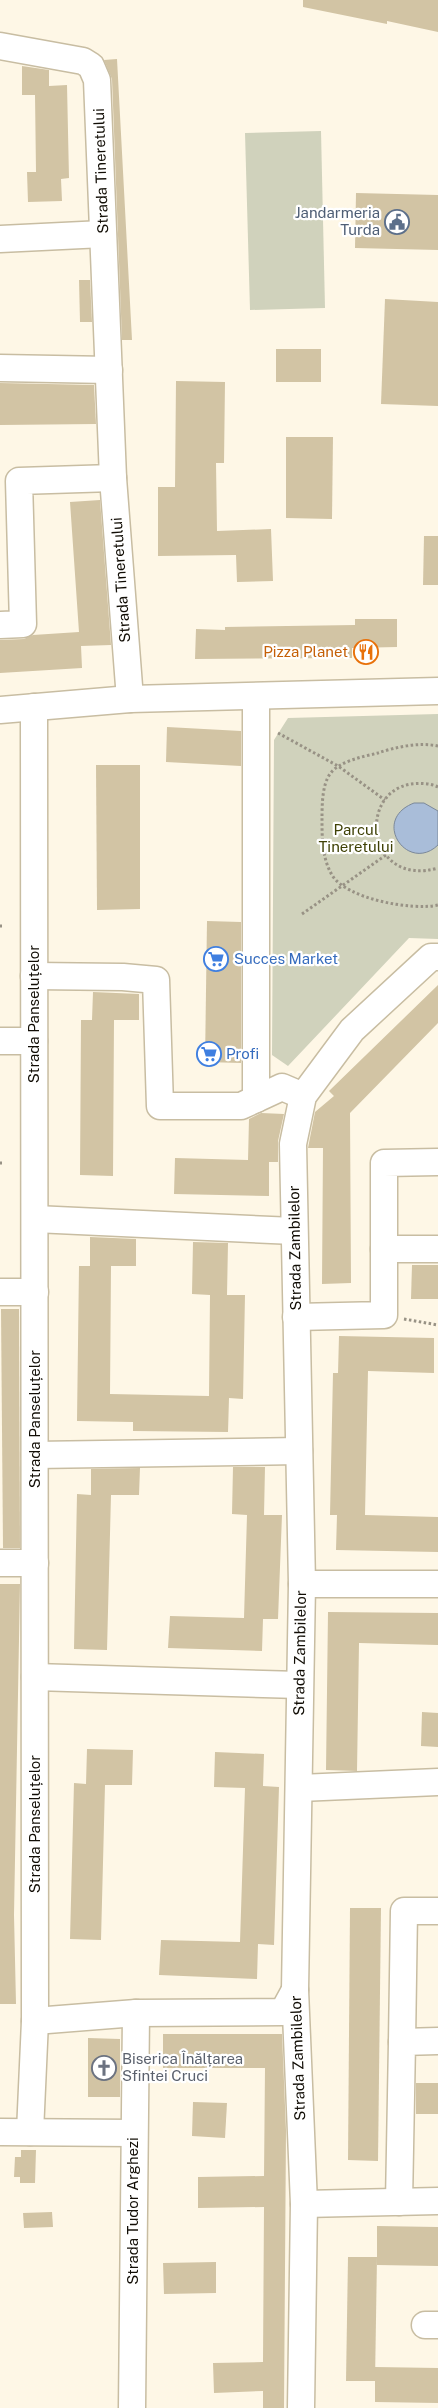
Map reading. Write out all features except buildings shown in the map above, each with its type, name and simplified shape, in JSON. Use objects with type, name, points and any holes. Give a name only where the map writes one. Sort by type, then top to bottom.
[{"type":"street","name":"Strada Tineretului","points":[[0,46],[83,62],[91,66],[97,80],[114,478],[130,699]]},
{"type":"street","points":[[0,238],[104,234]]},
{"type":"street","points":[[0,368],[109,370]]},
{"type":"street","points":[[0,625],[23,624],[19,481],[114,478]]},
{"type":"street","points":[[0,710],[130,699],[256,709],[438,691]]},
{"type":"street","name":"Strada Panseluțelor","points":[[30,2132],[35,2020],[34,707]]},
{"type":"street","points":[[256,709],[256,1099]]},
{"type":"street","name":"Strada Zambilelor","points":[[301,2408],[304,2204],[295,1990],[300,1788],[299,1685],[302,1584],[293,1144],[303,1096],[352,1030],[431,957],[438,957]]},
{"type":"street","points":[[34,976],[123,977],[156,980],[160,1106],[241,1106],[282,1087],[303,1096]]},
{"type":"street","points":[[0,1041],[34,1041]]},
{"type":"street","points":[[296,1317],[384,1315],[384,1163],[438,1162]]},
{"type":"street","points":[[34,1219],[294,1231]]},
{"type":"street","points":[[384,1249],[438,1249]]},
{"type":"street","points":[[0,1292],[34,1292]]},
{"type":"street","points":[[34,1456],[299,1450]]},
{"type":"street","points":[[0,1563],[34,1563]]},
{"type":"street","points":[[302,1584],[438,1584]]},
{"type":"street","points":[[35,1677],[299,1685]]},
{"type":"street","points":[[300,1788],[438,1782]]},
{"type":"street","points":[[399,2202],[404,1911],[438,1911]]},
{"type":"street","points":[[35,2020],[136,2013],[283,2012],[295,1990]]},
{"type":"street","name":"Strada Tudor Arghezi","points":[[132,2408],[133,2133],[136,2013]]},
{"type":"street","points":[[402,2042],[438,2042]]},
{"type":"street","points":[[0,2132],[133,2133]]},
{"type":"street","points":[[304,2204],[438,2201]]},
{"type":"path","points":[[256,709],[386,800]]},
{"type":"path","points":[[438,746],[412,746],[386,750],[338,766],[329,775],[322,800],[324,856],[332,877],[355,894],[398,906],[430,907],[438,905]]},
{"type":"path","points":[[438,787],[421,783],[408,784],[396,790],[379,810],[376,823],[377,837],[386,855],[400,867],[426,872],[438,868]]},
{"type":"path","points":[[302,914],[386,855]]},
{"type":"path","points":[[384,1315],[438,1325]]},
{"type":"green space","points":[[321,131],[325,308],[250,310],[245,133]]},
{"type":"green space","name":"Parcul Tineretului","points":[[438,714],[438,939],[409,938],[288,1066],[272,1055],[274,740],[288,718]]},
{"type":"water","points":[[414,803],[424,803],[438,811],[438,845],[427,852],[415,853],[406,849],[398,841],[394,831],[395,821],[401,811]]},
{"type":"place","name":"Jandarmeria Turda","points":[[397,222]]},
{"type":"place","name":"Pizza Planet","points":[[366,652]]},
{"type":"place","name":"Succes Market","points":[[216,959]]},
{"type":"place","name":"Profi","points":[[209,1054]]},
{"type":"place","name":"Biserica Înălțarea Sfintei Cruci","points":[[104,2068]]}]
